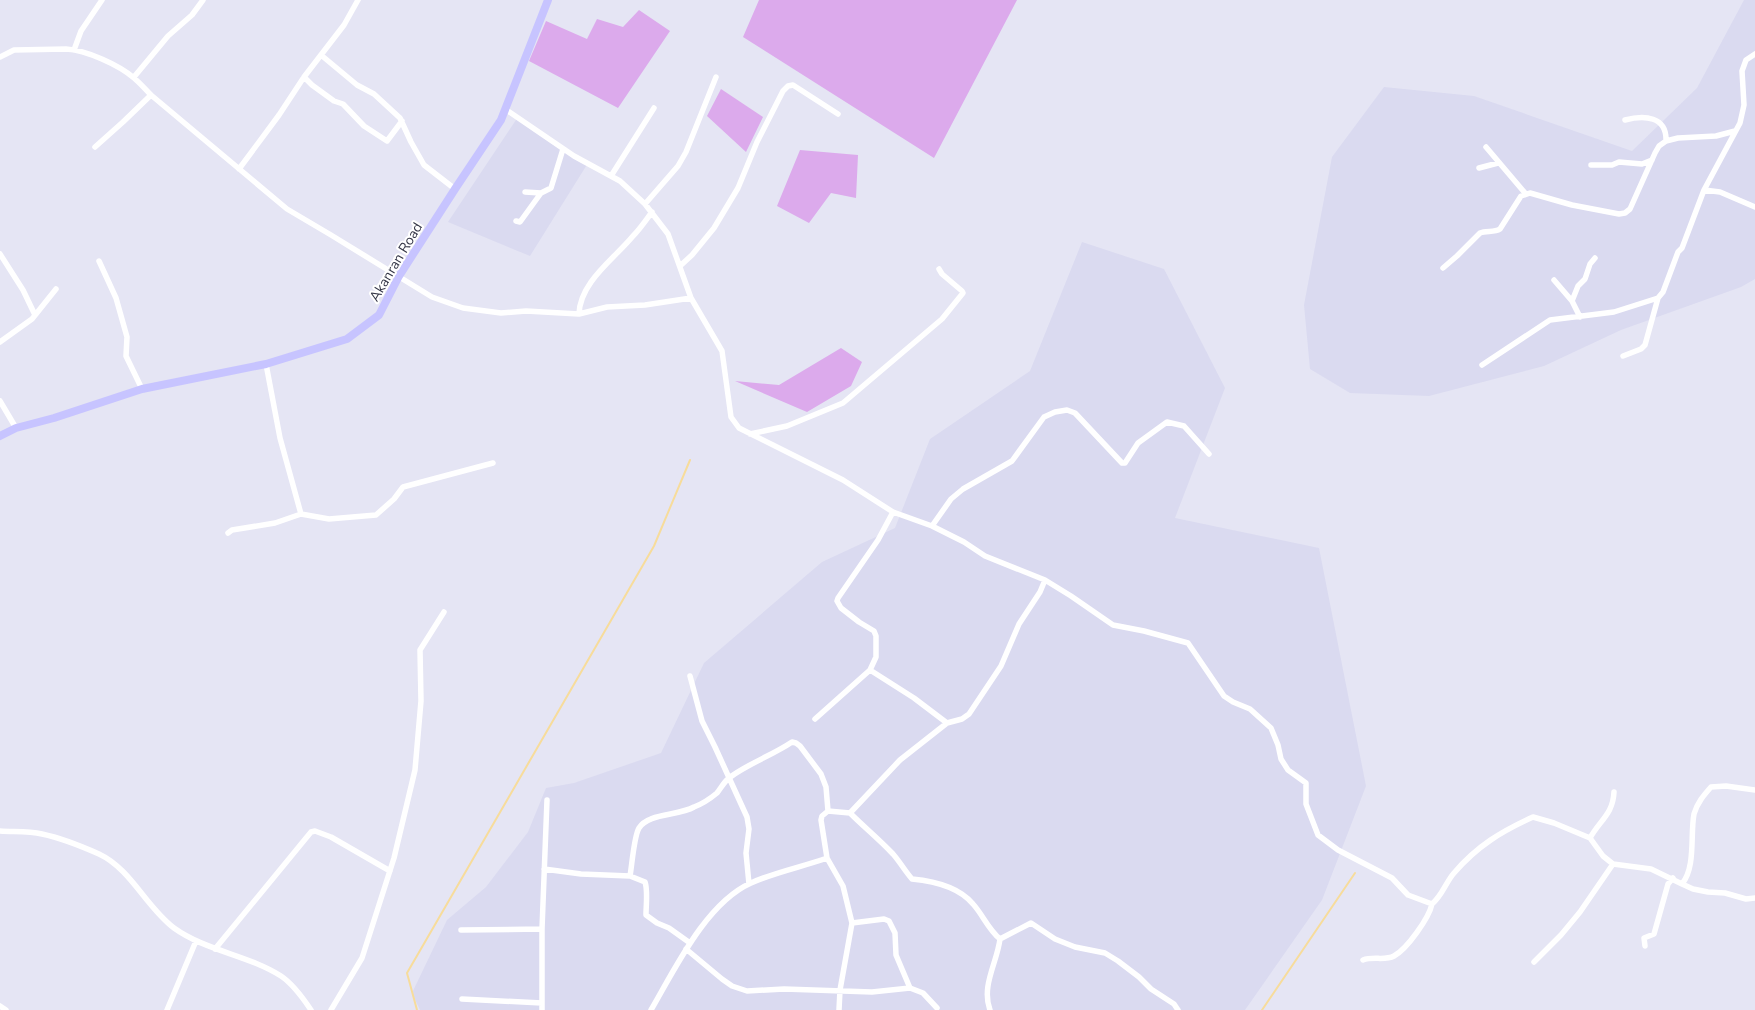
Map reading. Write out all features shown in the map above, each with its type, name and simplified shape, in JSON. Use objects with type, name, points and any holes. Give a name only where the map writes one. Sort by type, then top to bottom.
[{"type":"main road","name":"Akanran Road","points":[[0,436],[16,428],[54,418],[142,389],[266,364],[347,339],[379,315],[399,276],[501,120],[548,0]]},
{"type":"street","points":[[74,50],[81,31],[102,0]]},
{"type":"street","points":[[134,77],[168,36],[192,15],[203,0]]},
{"type":"street","points":[[240,170],[304,77],[344,24],[358,0]]},
{"type":"street","points":[[0,57],[14,50],[74,50],[105,61],[134,77],[151,95],[286,209],[432,297],[463,308],[501,313],[526,311],[579,314],[607,307],[645,305],[691,298]]},
{"type":"street","points":[[1623,356],[1641,349],[1645,345],[1658,298],[1663,292],[1672,264],[1682,248],[1704,190],[1740,123],[1744,106],[1742,71],[1746,60],[1755,54]]},
{"type":"street","points":[[322,55],[357,84],[374,94],[402,121],[424,165],[455,189]]},
{"type":"street","points":[[304,77],[334,101],[343,104],[364,126],[387,141],[402,121]]},
{"type":"street","points":[[645,204],[678,166],[686,152],[716,77]]},
{"type":"street","points":[[680,266],[692,255],[714,228],[738,188],[757,142],[783,91],[788,86],[793,85],[838,114]]},
{"type":"street","points":[[94,147],[124,122],[151,95]]},
{"type":"street","points":[[611,176],[654,108]]},
{"type":"street","points":[[505,109],[574,156],[620,181],[652,212],[668,234],[691,298],[722,351],[731,417],[739,428],[843,480],[893,512],[932,526],[964,542],[985,556],[1045,580],[1072,596],[1113,625],[1188,643],[1224,696],[1250,709],[1271,728],[1278,745],[1281,760],[1288,770],[1306,783],[1306,804],[1318,835],[1338,850],[1392,878],[1408,894],[1432,904]]},
{"type":"street","points":[[1625,120],[1637,118],[1659,121],[1664,126],[1666,141]]},
{"type":"street","points":[[1442,268],[1480,233],[1500,229],[1521,196],[1525,193],[1572,205],[1618,214],[1625,213],[1630,209],[1635,200],[1659,146],[1666,141],[1678,138],[1716,136],[1735,131]]},
{"type":"street","points":[[1486,147],[1525,193]]},
{"type":"street","points":[[516,221],[520,222],[541,193],[551,188],[563,149]]},
{"type":"street","points":[[1591,165],[1612,165],[1619,162],[1642,164],[1652,160]]},
{"type":"street","points":[[1478,168],[1498,163]]},
{"type":"street","points":[[1704,190],[1720,192],[1755,207]]},
{"type":"street","points":[[525,192],[541,193]]},
{"type":"street","points":[[579,314],[582,296],[592,281],[634,235],[652,212]]},
{"type":"street","points":[[0,254],[35,315]]},
{"type":"street","points":[[1572,301],[1578,286],[1585,280],[1594,258]]},
{"type":"street","points":[[99,261],[116,298],[127,337],[126,356],[142,389]]},
{"type":"street","points":[[750,434],[787,426],[843,403],[908,349],[942,319],[963,294],[939,269]]},
{"type":"street","points":[[1554,280],[1572,301],[1580,317]]},
{"type":"street","points":[[0,342],[32,319],[56,289]]},
{"type":"street","points":[[1482,365],[1550,320],[1614,312],[1658,298]]},
{"type":"street","points":[[266,364],[280,438],[301,514]]},
{"type":"street","points":[[0,401],[16,428]]},
{"type":"street","points":[[932,526],[951,499],[962,489],[1012,461],[1041,420],[1055,412],[1067,410],[1074,412],[1122,463],[1125,463],[1138,443],[1168,422],[1184,426],[1209,454]]},
{"type":"street","points":[[228,533],[232,530],[276,523],[301,514],[329,519],[376,515],[394,499],[403,487],[493,463]]},
{"type":"street","points":[[815,718],[870,670],[876,658],[876,636],[874,630],[859,622],[841,608],[837,601],[878,540],[893,512]]},
{"type":"street","points":[[850,813],[900,760],[947,723],[962,720],[969,714],[1000,666],[1019,624],[1040,592],[1045,580]]},
{"type":"street","points":[[331,1010],[362,958],[390,871],[415,770],[421,701],[420,650],[444,612]]},
{"type":"street","points":[[870,670],[914,698],[947,723]]},
{"type":"street","points":[[690,676],[702,721],[747,817],[749,829],[746,853],[749,884]]},
{"type":"street","points":[[630,876],[635,836],[639,826],[648,818],[673,814],[693,808],[716,794],[729,778],[794,742],[811,759],[822,774],[826,787],[828,811]]},
{"type":"street","points":[[1682,884],[1686,880],[1691,860],[1695,813],[1701,798],[1711,787],[1726,786],[1755,790]]},
{"type":"street","points":[[1590,838],[1609,812],[1613,803],[1614,792]]},
{"type":"street","points":[[462,999],[542,1007],[542,930],[547,800]]},
{"type":"street","points":[[839,1010],[840,990],[852,922],[843,886],[827,858],[821,820],[822,816],[828,811],[850,813],[893,855],[912,879],[953,888],[972,902],[990,929],[1000,938]]},
{"type":"street","points":[[1363,960],[1370,957],[1383,958],[1394,956],[1407,944],[1420,927],[1431,911],[1432,904],[1453,874],[1474,852],[1496,835],[1533,817],[1554,823],[1590,838],[1602,856],[1613,864],[1651,869],[1693,889],[1725,893],[1746,899],[1755,898]]},
{"type":"street","points":[[0,830],[41,834],[99,854],[118,868],[174,928],[196,941],[259,964],[282,977],[302,996],[311,1010]]},
{"type":"street","points":[[215,949],[311,832],[316,831],[331,837],[390,871]]},
{"type":"street","points":[[651,1010],[690,942],[724,900],[749,884],[827,858]]},
{"type":"street","points":[[1534,962],[1575,918],[1613,864]]},
{"type":"street","points":[[544,869],[581,874],[630,876],[645,882],[647,886],[646,915],[690,942]]},
{"type":"street","points":[[1645,946],[1644,938],[1654,934],[1668,884],[1673,878]]},
{"type":"street","points":[[852,922],[884,919],[890,921],[895,933],[896,955],[910,988]]},
{"type":"street","points":[[990,1010],[986,1000],[988,985],[1000,938],[1031,923],[1055,939],[1075,947],[1105,953],[1139,977],[1151,989],[1174,1004],[1178,1010]]},
{"type":"street","points":[[461,930],[542,930]]},
{"type":"street","points":[[167,1010],[196,941]]},
{"type":"street","points":[[686,949],[732,986],[747,991],[840,990],[872,992],[910,988],[923,993],[937,1008]]},
{"type":"street","points":[[0,1006],[6,1010]]},
{"type":"shaded area","points":[[759,0],[1017,0],[934,158],[743,37]]},
{"type":"shaded area","points":[[1744,0],[1755,0],[1755,279],[1741,287],[1621,330],[1544,366],[1429,396],[1350,393],[1310,369],[1304,305],[1332,157],[1384,87],[1474,96],[1632,151],[1697,88]]},
{"type":"shaded area","points":[[639,10],[670,31],[618,108],[529,61],[546,21],[587,39],[597,19],[623,27]]},
{"type":"shaded area","points":[[721,89],[763,117],[746,152],[707,116]]},
{"type":"shaded area","points":[[518,117],[588,163],[530,256],[448,222]]},
{"type":"shaded area","points":[[800,150],[858,155],[856,198],[831,193],[809,223],[777,206]]},
{"type":"shaded area","points":[[1082,242],[1164,269],[1225,388],[1175,518],[1319,548],[1366,786],[1322,900],[1245,1010],[420,1010],[412,993],[447,920],[486,887],[528,832],[546,788],[574,783],[661,753],[704,663],[822,562],[895,528],[930,439],[1030,371]]},
{"type":"shaded area","points":[[841,348],[862,362],[851,386],[807,412],[735,381],[779,385]]},
{"type":"waterway","points":[[417,1010],[407,973],[654,546],[690,460]]},
{"type":"waterway","points":[[1262,1010],[1355,873]]}]
